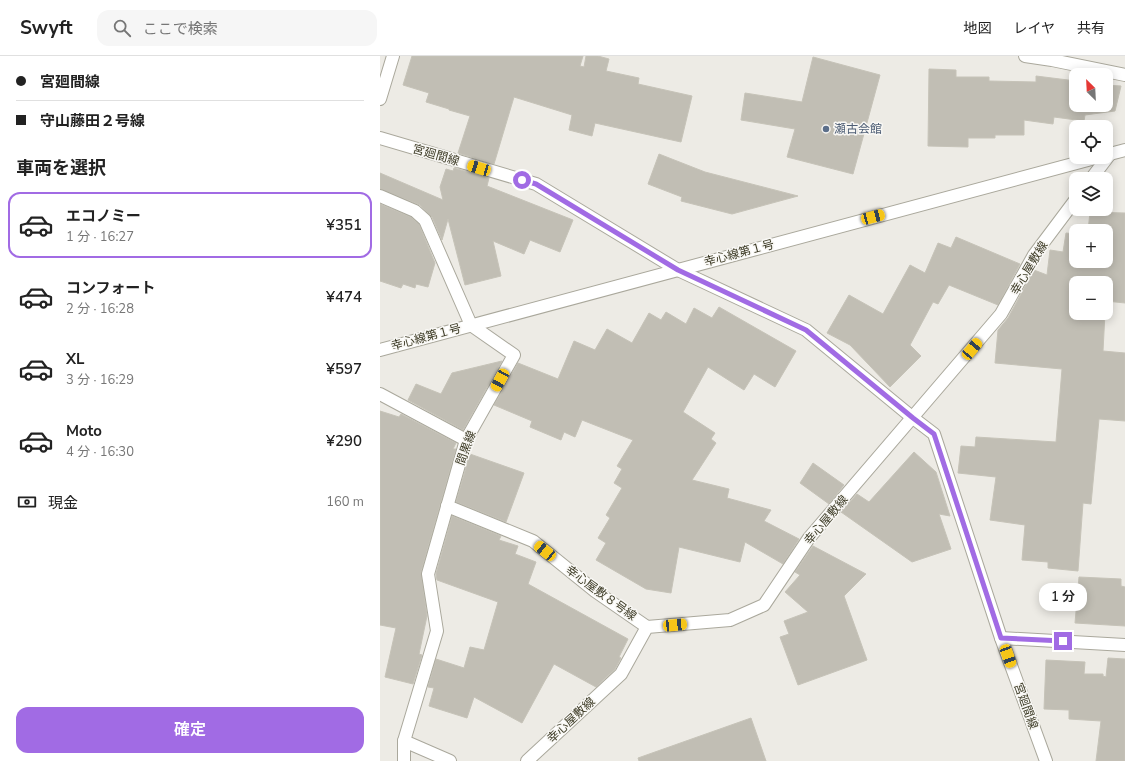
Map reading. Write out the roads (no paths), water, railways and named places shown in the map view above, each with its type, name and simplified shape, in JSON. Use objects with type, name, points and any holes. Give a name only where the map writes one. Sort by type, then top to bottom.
[{"type":"street","points":[[380,99],[393,56]]},
{"type":"street","points":[[1025,56],[1052,58],[1125,74]]},
{"type":"street","name":"宮廻間線","points":[[380,138],[536,184],[678,270],[806,330],[934,434],[1001,638],[1046,761]]},
{"type":"street","name":"幸心線第１号","points":[[1113,153],[1125,150]]},
{"type":"street","name":"幸心線第１号","points":[[380,350],[1072,164]]},
{"type":"street","points":[[380,196],[415,211],[425,220],[471,325]]},
{"type":"street","name":"幸心屋敷線","points":[[528,761],[621,674],[647,627],[730,620],[764,605],[809,538],[1001,314],[1034,255],[1069,208]]},
{"type":"street","name":"間黒線","points":[[404,761],[404,740],[437,631],[428,574],[466,440],[514,356],[471,325]]},
{"type":"street","points":[[380,394],[466,440]]},
{"type":"street","name":"幸心屋敷８号線","points":[[447,506],[533,541],[595,591],[647,627]]},
{"type":"street","points":[[1001,638],[1125,645]]},
{"type":"street","points":[[404,740],[450,761]]},
{"type":"place","name":"瀬古会館","points":[[826,129]]}]
